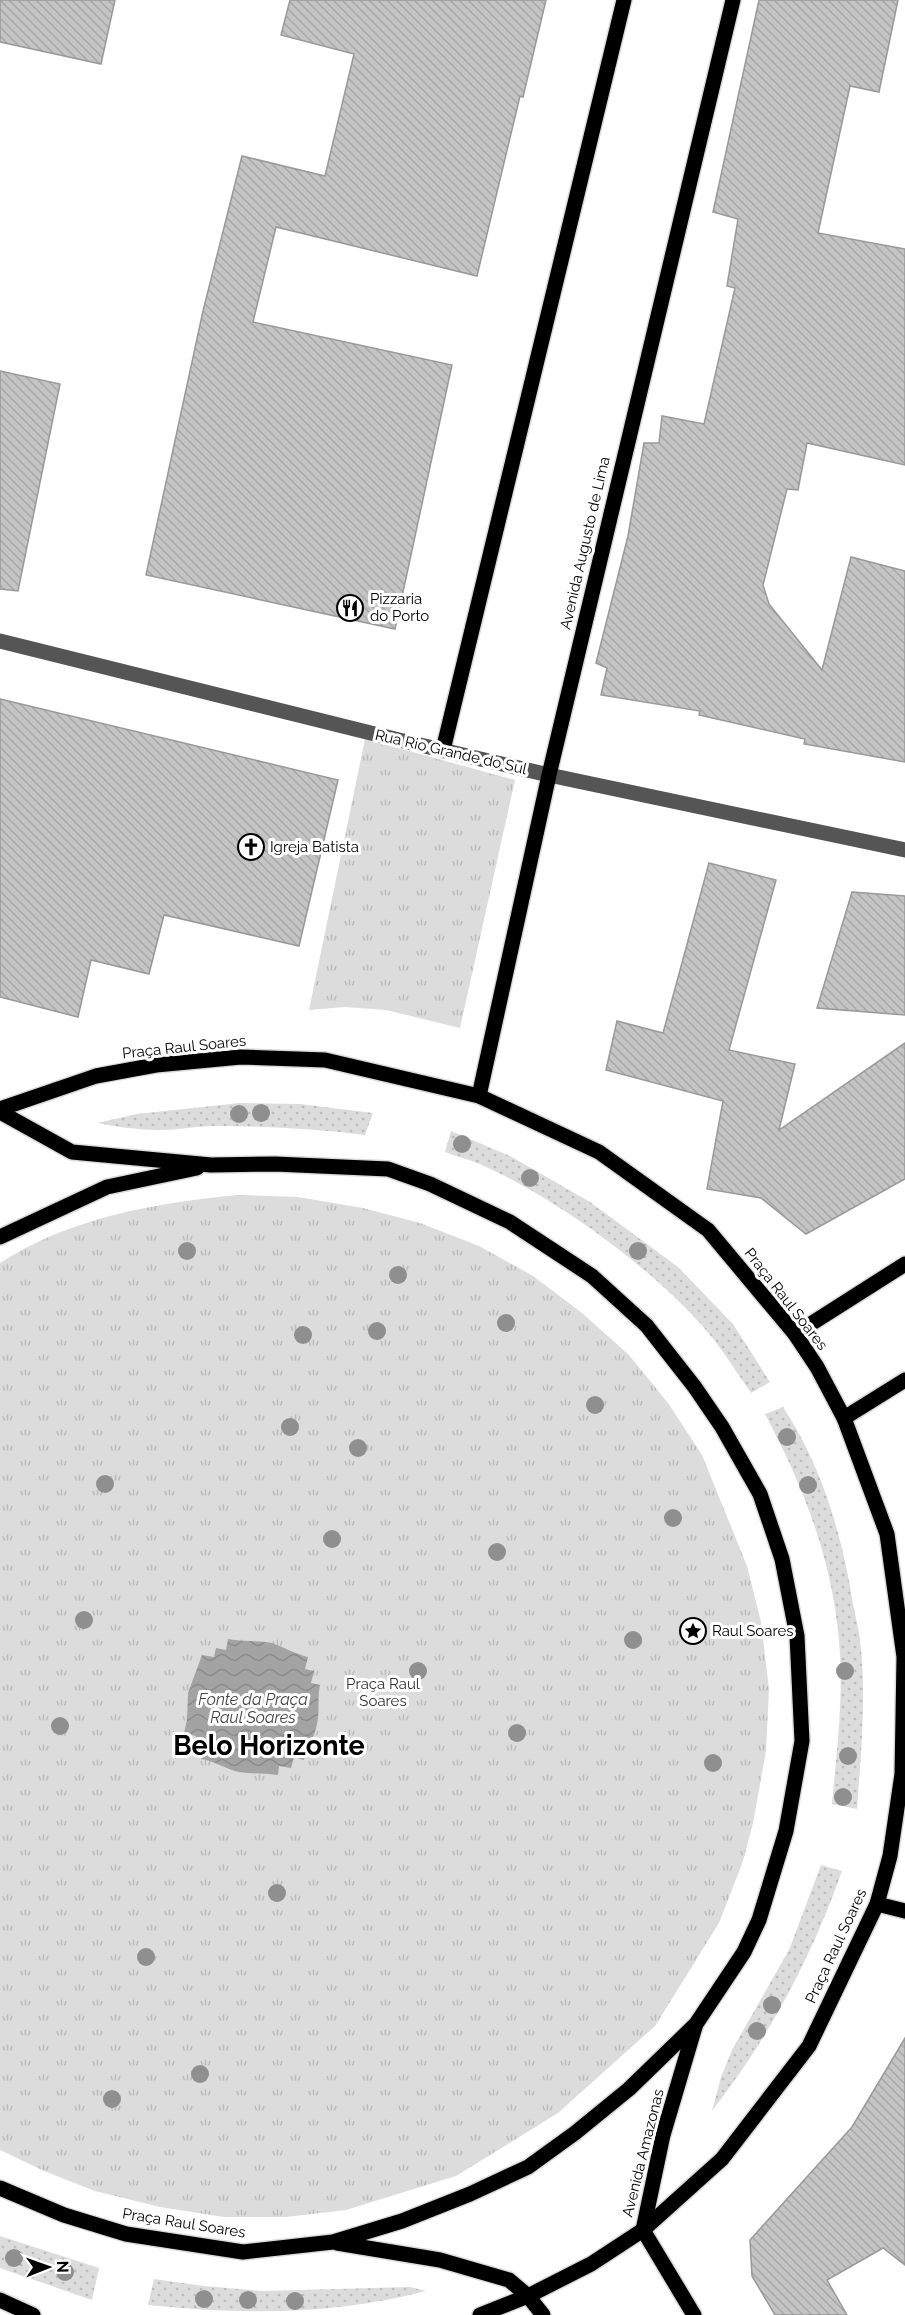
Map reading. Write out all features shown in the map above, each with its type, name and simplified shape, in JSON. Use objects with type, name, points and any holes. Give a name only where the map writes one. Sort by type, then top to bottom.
[{"type":"main road","points":[[443,750],[624,0]]},
{"type":"main road","name":"Avenida Augusto de Lima","points":[[479,1096],[549,775],[733,0]]},
{"type":"main road","name":"Praça Raul Soares","points":[[0,1111],[96,1076],[156,1065],[241,1057],[325,1060],[479,1096],[599,1152],[708,1230],[795,1334],[817,1366],[844,1418],[887,1534],[904,1657],[902,1774],[890,1856],[877,1904],[809,2046],[722,2159],[643,2230],[591,2264],[528,2296],[480,2315]]},
{"type":"main road","points":[[0,1111],[72,1152],[211,1165],[275,1164],[388,1169],[430,1184],[510,1222],[592,1276],[647,1326],[694,1386],[722,1427],[760,1494],[782,1559],[797,1636],[802,1741],[786,1831],[759,1920],[744,1952],[696,2024],[629,2089],[575,2133],[528,2167],[470,2194],[402,2221],[333,2242]]},
{"type":"main road","points":[[0,1237],[107,1187],[211,1165]]},
{"type":"main road","points":[[795,1334],[905,1264]]},
{"type":"main road","points":[[844,1418],[905,1380]]},
{"type":"main road","points":[[877,1904],[905,1911]]},
{"type":"main road","name":"Avenida Amazonas","points":[[694,2315],[643,2230],[663,2135],[696,2024]]},
{"type":"main road","name":"Praça Raul Soares","points":[[0,2188],[64,2215],[126,2234],[243,2252],[333,2242]]},
{"type":"main road","points":[[333,2242],[440,2260],[509,2280],[528,2296],[543,2315]]},
{"type":"main road","points":[[0,2300],[33,2315]]},
{"type":"street","name":"Rua Rio Grande do Sul","points":[[0,641],[264,708],[549,775],[905,850]]},
{"type":"green space","points":[[365,739],[515,780],[460,1028],[386,1010],[345,1007],[309,1010]]},
{"type":"green space","points":[[240,1103],[300,1104],[373,1113],[365,1135],[253,1127],[208,1126],[152,1130],[97,1123],[137,1114]]},
{"type":"green space","points":[[451,1131],[510,1156],[590,1202],[678,1267],[733,1324],[770,1382],[751,1393],[715,1341],[668,1291],[609,1242],[545,1199],[484,1166],[445,1152]]},
{"type":"green space","name":"Praça Raul Soares","points":[[238,1195],[298,1197],[363,1208],[420,1223],[479,1246],[533,1276],[582,1313],[629,1355],[668,1403],[702,1455],[747,1566],[761,1622],[769,1689],[766,1751],[753,1823],[743,1861],[719,1923],[655,2026],[558,2113],[456,2176],[346,2210],[286,2217],[224,2217],[160,2207],[95,2191],[44,2171],[0,2150],[0,1263],[27,1247],[85,1223],[145,1208]]},
{"type":"green space","points":[[783,1407],[809,1453],[828,1502],[843,1552],[859,1632],[863,1709],[857,1809],[832,1804],[841,1681],[839,1640],[830,1580],[814,1523],[792,1468],[765,1414]]},
{"type":"green space","points":[[821,1865],[842,1871],[817,1935],[770,2026],[712,2111],[721,2077],[732,2050],[789,1950]]},
{"type":"green space","points":[[0,2236],[99,2268],[92,2300],[0,2268]]},
{"type":"green space","points":[[154,2279],[262,2291],[410,2287],[426,2291],[358,2305],[323,2309],[218,2310],[148,2305]]},
{"type":"water","name":"Fonte da Praça Raul Soares","points":[[228,1639],[272,1643],[308,1657],[305,1669],[314,1671],[311,1683],[320,1685],[317,1724],[304,1760],[294,1757],[291,1768],[279,1766],[278,1775],[239,1772],[201,1759],[204,1748],[194,1746],[196,1736],[184,1733],[188,1693],[202,1655],[214,1657],[216,1648],[226,1650]]},
{"type":"building","points":[[0,0],[115,0],[101,64],[0,42]]},
{"type":"building","points":[[290,0],[546,0],[523,97],[520,96],[477,276],[276,227],[253,322],[452,365],[395,629],[146,575],[203,311],[242,156],[325,176],[354,54],[281,35]]},
{"type":"building","points":[[759,0],[898,0],[879,92],[850,86],[818,233],[905,249],[905,465],[807,443],[798,490],[787,489],[763,585],[769,604],[822,670],[851,557],[905,571],[905,762],[804,744],[805,739],[699,715],[700,711],[601,695],[607,668],[596,663],[628,536],[644,443],[659,443],[662,416],[704,424],[735,288],[727,286],[738,219],[713,212]]},
{"type":"building","points":[[0,371],[60,384],[18,591],[0,589]]},
{"type":"building","points":[[0,699],[338,780],[299,946],[164,915],[149,974],[91,960],[78,1017],[0,997]]},
{"type":"building","points":[[709,863],[776,880],[729,1050],[795,1064],[779,1130],[905,1043],[905,1179],[806,1234],[761,1198],[707,1189],[723,1101],[606,1070],[617,1021],[663,1033]]},
{"type":"building","points":[[852,892],[905,896],[905,1015],[817,1008]]},
{"type":"building","points":[[905,2038],[905,2265],[883,2248],[827,2280],[847,2315],[775,2315],[752,2276],[750,2240],[852,2127]]},
{"type":"place","name":"Pizzaria do Porto","points":[[350,608]]},
{"type":"place","name":"Igreja Batista","points":[[251,847]]},
{"type":"place","name":"Raul Soares","points":[[693,1631]]},
{"type":"district","name":"Belo Horizonte","points":[[269,1745]]}]
